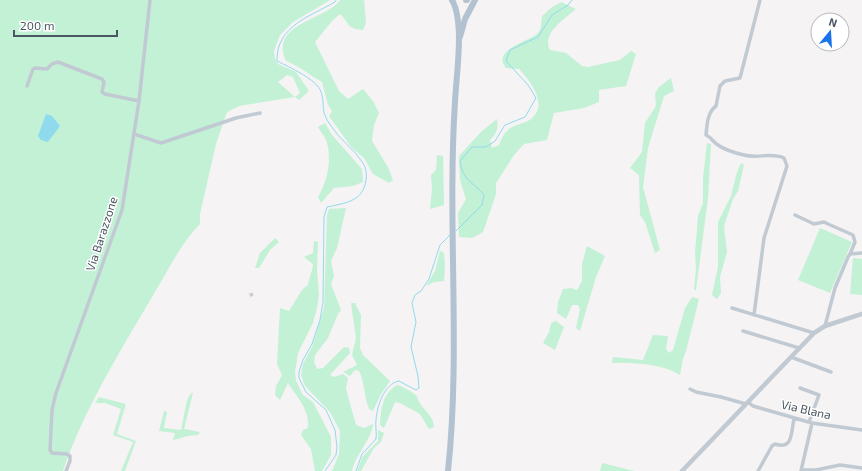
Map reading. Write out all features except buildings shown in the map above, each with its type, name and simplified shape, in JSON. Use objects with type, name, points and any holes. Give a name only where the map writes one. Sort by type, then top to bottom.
[{"type":"main road","points":[[448,471],[452,415],[453,126],[458,44],[458,17],[452,0]]},
{"type":"main road","points":[[458,44],[465,19],[475,0]]},
{"type":"street","name":"Via Barazzone","points":[[66,471],[70,458],[67,454],[57,454],[50,450],[54,402],[122,210],[139,101],[150,0]]},
{"type":"street","points":[[754,315],[764,238],[777,202],[787,166],[786,161],[784,158],[778,156],[746,156],[732,152],[716,144],[712,138],[706,135],[711,110],[716,106],[720,86],[725,81],[740,78],[760,0]]},
{"type":"street","points":[[27,86],[33,69],[47,69],[52,64],[58,62],[102,79],[104,82],[102,92],[105,94],[139,101]]},
{"type":"street","points":[[134,134],[161,144],[236,118],[260,113]]},
{"type":"street","points":[[795,215],[814,224],[824,222],[853,235],[855,242],[834,288],[830,311],[825,326]]},
{"type":"street","points":[[850,254],[862,252]]},
{"type":"street","points":[[732,308],[814,333]]},
{"type":"street","points":[[830,311],[832,324]]},
{"type":"street","points":[[682,471],[814,333],[825,326],[862,314]]},
{"type":"street","points":[[743,331],[799,348]]},
{"type":"street","points":[[791,357],[831,372]]},
{"type":"street","points":[[800,388],[819,395],[810,423],[801,470],[816,470],[840,465],[862,468]]},
{"type":"street","name":"Via Blana","points":[[690,389],[696,392],[747,403],[810,423],[862,430]]},
{"type":"street","points":[[758,471],[772,446],[775,444],[782,447],[786,446],[789,442],[794,419]]},
{"type":"green space","points":[[0,0],[330,0],[293,22],[280,35],[274,51],[275,59],[278,64],[296,72],[309,91],[299,100],[295,97],[239,106],[227,112],[216,144],[200,214],[200,224],[187,239],[176,256],[104,379],[82,425],[63,471],[0,471]],"holes":[[[287,75],[293,77],[300,93],[295,97],[278,82]]]},
{"type":"green space","points":[[340,0],[364,0],[366,23],[363,30],[351,27],[340,14],[332,21],[315,42],[339,91],[348,99],[363,89],[373,101],[379,113],[374,125],[372,141],[388,167],[393,180],[389,183],[373,174],[364,158],[352,148],[329,116],[332,111],[328,105],[322,82],[296,65],[286,61],[283,48],[285,38],[292,30],[302,23],[334,7]]},
{"type":"green space","points":[[561,2],[576,9],[551,32],[548,44],[550,50],[566,53],[582,66],[588,67],[620,60],[631,51],[636,54],[626,86],[599,90],[599,102],[584,108],[554,113],[547,140],[524,144],[514,155],[496,183],[496,194],[483,232],[472,238],[459,237],[458,213],[466,199],[460,180],[459,156],[482,131],[497,119],[498,126],[494,136],[490,140],[492,148],[499,145],[503,136],[509,129],[513,126],[528,121],[535,115],[538,109],[538,102],[537,95],[533,87],[519,69],[506,68],[503,62],[503,56],[513,47],[537,34],[541,28],[542,16]]},
{"type":"green space","points":[[671,78],[674,91],[664,96],[648,148],[643,187],[660,250],[655,253],[645,222],[640,215],[639,175],[630,168],[642,152],[645,123],[656,106],[655,93],[659,87]]},
{"type":"green space","points":[[325,123],[332,135],[362,169],[363,182],[353,186],[334,188],[321,203],[318,197],[324,185],[328,171],[329,157],[325,137],[318,127]]},
{"type":"green space","points":[[707,143],[711,144],[708,198],[696,290],[694,290],[698,216],[703,203],[703,178]]},
{"type":"green space","points":[[437,155],[443,156],[444,205],[430,209],[432,189],[431,175],[436,170]]},
{"type":"green space","points":[[741,163],[744,165],[738,191],[733,199],[724,226],[727,252],[720,277],[721,293],[717,299],[712,295],[718,267],[718,222],[731,196],[737,172]]},
{"type":"green space","points":[[346,208],[337,248],[331,261],[334,276],[331,284],[341,310],[328,338],[315,355],[314,362],[317,369],[323,368],[344,347],[349,348],[350,353],[330,375],[334,377],[343,374],[348,378],[346,389],[356,425],[364,428],[373,424],[372,430],[357,458],[352,471],[332,471],[339,454],[340,431],[330,412],[305,386],[301,375],[303,364],[312,347],[324,308],[327,215],[329,209]]},
{"type":"green space","points":[[820,228],[852,242],[830,293],[798,280]]},
{"type":"green space","points":[[275,238],[279,242],[270,250],[259,268],[255,268],[260,253]]},
{"type":"green space","points":[[314,241],[318,242],[317,269],[319,295],[313,323],[298,353],[295,372],[296,381],[303,395],[313,402],[331,437],[331,455],[322,471],[315,471],[311,449],[301,435],[303,430],[308,428],[307,415],[302,404],[288,383],[280,400],[275,395],[276,386],[282,375],[277,364],[280,308],[289,311],[302,290],[308,285],[313,264],[304,257],[313,253]]},
{"type":"green space","points":[[587,246],[605,256],[596,277],[580,331],[576,328],[580,309],[578,305],[572,305],[566,319],[557,313],[558,302],[563,289],[571,288],[577,290],[582,281],[582,264]]},
{"type":"green space","points":[[440,251],[444,253],[444,281],[434,282],[426,286],[435,271]]},
{"type":"green space","points":[[853,258],[862,259],[862,295],[850,294]]},
{"type":"green space","points":[[692,297],[699,299],[680,375],[665,368],[656,366],[612,363],[613,357],[643,360],[653,335],[668,336],[666,349],[669,353],[673,350],[685,308]]},
{"type":"green space","points":[[351,303],[355,303],[361,315],[360,348],[363,355],[390,381],[381,394],[373,411],[369,409],[359,371],[355,370],[350,376],[343,372],[357,365],[352,355],[356,338]]},
{"type":"green space","points":[[556,321],[564,327],[555,350],[543,343],[549,332],[551,323]]},
{"type":"green space","points":[[397,385],[407,389],[417,396],[420,404],[432,418],[434,427],[429,429],[420,414],[400,403],[395,402],[384,428],[380,425],[385,397]]},
{"type":"green space","points":[[191,393],[193,393],[184,429],[200,432],[198,435],[173,440],[175,433],[159,431],[164,411],[167,412],[164,428],[181,430],[187,400]]},
{"type":"green space","points":[[99,397],[126,404],[117,434],[136,441],[125,471],[121,471],[133,442],[113,435],[121,409],[105,403],[95,403]]},
{"type":"green space","points":[[378,430],[384,433],[381,442],[374,448],[361,471],[357,471],[363,456],[378,441]]},
{"type":"green space","points":[[602,463],[634,471],[600,471]]},
{"type":"water","points":[[46,114],[52,116],[60,126],[48,142],[41,140],[38,136]]},
{"type":"waterway","points":[[325,471],[336,455],[337,447],[335,430],[326,410],[306,392],[299,378],[299,372],[303,360],[312,344],[320,320],[323,302],[324,217],[327,207],[346,202],[357,197],[364,187],[366,180],[366,169],[359,158],[327,120],[319,87],[309,78],[277,61],[278,49],[282,39],[289,31],[306,18],[335,2],[336,0]]},
{"type":"waterway","points":[[456,231],[482,205],[484,195],[463,173],[460,161],[472,147],[486,147],[495,141],[505,125],[525,117],[536,98],[528,85],[506,61],[510,50],[538,37],[552,15],[568,5],[572,0]]},
{"type":"waterway","points":[[356,471],[362,454],[376,439],[377,414],[385,391],[389,386],[399,381],[416,390],[419,388],[418,376],[411,347],[416,322],[412,303],[415,295],[421,291],[429,279],[440,245],[450,235]]},
{"type":"tunnel","points":[[251,293],[252,298]]}]
